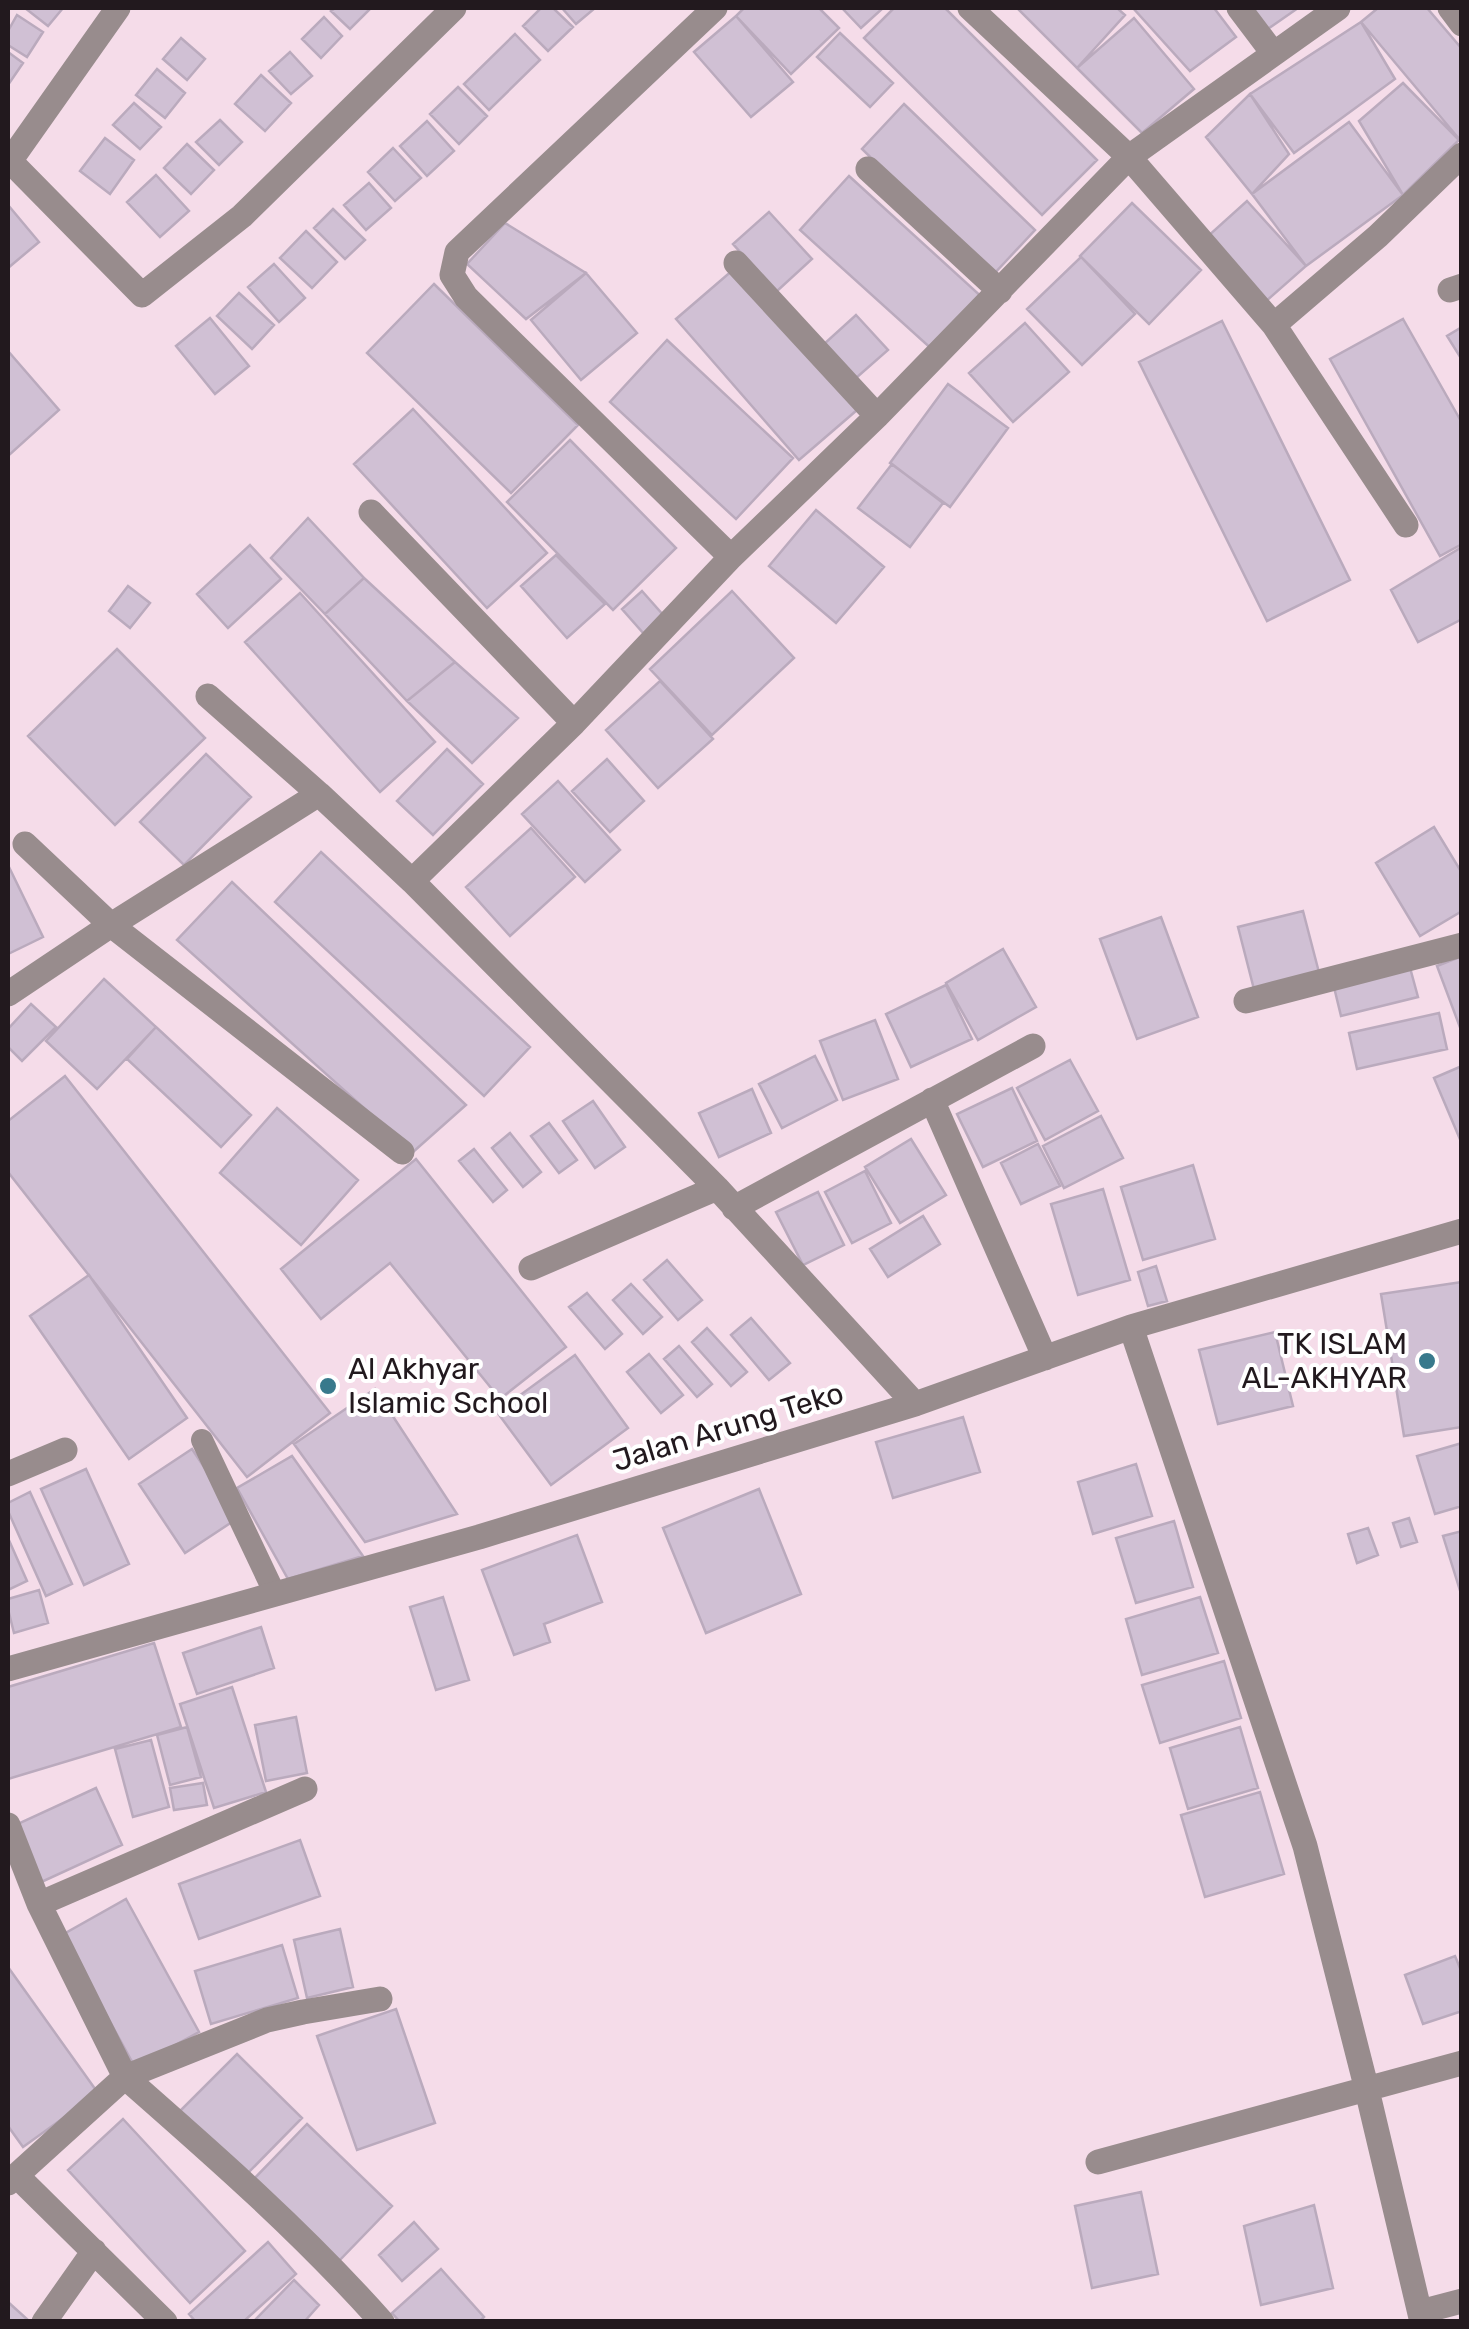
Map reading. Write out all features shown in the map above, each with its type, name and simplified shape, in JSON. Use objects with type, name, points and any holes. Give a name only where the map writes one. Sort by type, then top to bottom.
[{"type":"street","points":[[118,8],[10,161],[142,295],[242,216],[454,8]]},
{"type":"street","points":[[715,8],[457,252],[452,275],[466,297],[731,558]]},
{"type":"street","points":[[970,8],[1129,157],[1274,325],[1406,525]]},
{"type":"street","points":[[1239,8],[1273,54]]},
{"type":"street","points":[[412,881],[574,724],[731,558],[877,416],[1129,157],[1338,8]]},
{"type":"street","points":[[1450,8],[1462,24]]},
{"type":"street","points":[[1274,325],[1378,236],[1462,155]]},
{"type":"street","points":[[868,169],[1000,291]]},
{"type":"street","points":[[736,264],[877,416]]},
{"type":"street","points":[[372,512],[574,724]]},
{"type":"street","points":[[208,696],[412,881],[726,1198],[915,1404]]},
{"type":"street","points":[[8,994],[318,794]]},
{"type":"street","points":[[25,844],[110,925],[402,1152]]},
{"type":"street","points":[[1246,1001],[1462,945]]},
{"type":"street","points":[[531,1268],[726,1198],[932,1100],[1033,1046]]},
{"type":"street","points":[[932,1100],[1045,1358]]},
{"type":"street","name":"Jalan Arung Teko","points":[[8,1669],[479,1537],[915,1404],[1131,1327],[1462,1231]]},
{"type":"street","points":[[1131,1327],[1305,1846],[1421,2317],[1462,2301]]},
{"type":"street","points":[[8,1474],[65,1450]]},
{"type":"street","points":[[39,1904],[305,1788]]},
{"type":"street","points":[[8,1824],[39,1904],[125,2077],[228,2168],[382,2322]]},
{"type":"street","points":[[165,2322],[94,2250],[12,2180],[125,2077],[268,2020],[380,1999]]},
{"type":"street","points":[[1098,2162],[1462,2063]]},
{"type":"street","points":[[44,2322],[94,2250]]},
{"type":"lane","points":[[202,1440],[275,1594]]},
{"type":"building","points":[[25,8],[63,8],[48,26]]},
{"type":"building","points":[[371,8],[350,29],[331,11]]},
{"type":"building","points":[[541,8],[553,8],[573,27],[548,51],[523,26]]},
{"type":"building","points":[[562,8],[595,8],[576,24]]},
{"type":"building","points":[[744,8],[819,8],[839,28],[791,74],[736,16]]},
{"type":"building","points":[[842,8],[883,8],[861,28]]},
{"type":"building","points":[[894,8],[945,8],[1097,160],[1042,215],[864,38]]},
{"type":"building","points":[[1017,8],[1117,8],[1125,15],[1077,68]]},
{"type":"building","points":[[1133,8],[1214,8],[1236,37],[1190,71]]},
{"type":"building","points":[[1244,8],[1298,8],[1262,33]]},
{"type":"building","points":[[1378,8],[1427,8],[1462,49],[1460,140],[1361,22]]},
{"type":"building","points":[[17,15],[43,32],[27,57],[8,45],[8,31]]},
{"type":"building","points":[[736,16],[793,82],[751,117],[694,52]]},
{"type":"building","points":[[324,17],[342,36],[321,58],[302,39]]},
{"type":"building","points":[[1134,18],[1194,89],[1142,133],[1077,68]]},
{"type":"building","points":[[1361,22],[1395,79],[1294,153],[1250,94]]},
{"type":"building","points":[[840,33],[893,83],[870,107],[817,57]]},
{"type":"building","points":[[515,34],[540,60],[489,110],[464,84]]},
{"type":"building","points":[[181,38],[205,59],[187,80],[163,59]]},
{"type":"building","points":[[8,52],[23,63],[8,85]]},
{"type":"building","points":[[290,52],[312,76],[291,94],[269,71]]},
{"type":"building","points":[[157,69],[185,93],[165,118],[136,95]]},
{"type":"building","points":[[261,75],[291,103],[265,131],[235,104]]},
{"type":"building","points":[[1403,83],[1459,140],[1403,195],[1359,121]]},
{"type":"building","points":[[458,87],[487,116],[459,144],[430,114]]},
{"type":"building","points":[[1250,94],[1289,154],[1252,194],[1206,137]]},
{"type":"building","points":[[134,103],[161,127],[140,149],[113,125]]},
{"type":"building","points":[[904,104],[1035,230],[992,276],[862,149]]},
{"type":"building","points":[[220,120],[242,142],[219,165],[196,142]]},
{"type":"building","points":[[427,121],[454,151],[427,176],[400,146]]},
{"type":"building","points":[[1349,122],[1403,195],[1306,266],[1252,194]]},
{"type":"building","points":[[105,138],[134,160],[110,194],[80,171]]},
{"type":"building","points":[[187,144],[214,170],[191,194],[164,168]]},
{"type":"building","points":[[393,148],[421,178],[395,201],[368,172]]},
{"type":"building","points":[[156,175],[189,211],[160,237],[127,202]]},
{"type":"building","points":[[849,176],[984,299],[935,352],[800,230]]},
{"type":"building","points":[[369,183],[391,208],[366,230],[344,205]]},
{"type":"building","points":[[1247,201],[1306,266],[1265,302],[1207,237]]},
{"type":"building","points":[[1132,203],[1201,270],[1149,324],[1080,256]]},
{"type":"building","points":[[8,205],[39,242],[8,268]]},
{"type":"building","points":[[333,209],[365,240],[345,259],[314,228]]},
{"type":"building","points":[[769,212],[812,259],[776,292],[733,244]]},
{"type":"building","points":[[505,223],[586,273],[526,319],[467,264]]},
{"type":"building","points":[[306,231],[337,262],[312,288],[280,258]]},
{"type":"building","points":[[1081,257],[1135,314],[1082,365],[1027,309]]},
{"type":"building","points":[[274,264],[305,298],[279,322],[248,287]]},
{"type":"building","points":[[734,269],[857,410],[799,460],[676,319]]},
{"type":"building","points":[[586,273],[637,333],[581,380],[531,320]]},
{"type":"building","points":[[434,284],[578,425],[511,493],[367,353]]},
{"type":"building","points":[[239,293],[274,325],[252,349],[217,316]]},
{"type":"building","points":[[856,315],[888,350],[856,378],[824,344]]},
{"type":"building","points":[[210,318],[249,366],[215,394],[176,346]]},
{"type":"building","points":[[1403,319],[1462,423],[1462,544],[1440,556],[1330,359]]},
{"type":"building","points":[[1222,321],[1350,580],[1267,621],[1139,362]]},
{"type":"building","points":[[1025,323],[1069,372],[1013,422],[969,373]]},
{"type":"building","points":[[1462,327],[1462,360],[1447,336]]},
{"type":"building","points":[[667,340],[793,458],[736,519],[610,402]]},
{"type":"building","points":[[8,351],[59,410],[8,456]]},
{"type":"building","points":[[948,384],[1008,428],[950,507],[890,463]]},
{"type":"building","points":[[413,409],[547,553],[487,608],[354,464]]},
{"type":"building","points":[[570,440],[676,548],[613,610],[507,502]]},
{"type":"building","points":[[892,464],[943,503],[910,547],[858,508]]},
{"type":"building","points":[[816,510],[884,567],[836,623],[769,566]]},
{"type":"building","points":[[308,518],[364,578],[325,614],[271,558]]},
{"type":"building","points":[[250,545],[281,579],[228,628],[197,594]]},
{"type":"building","points":[[1462,547],[1462,619],[1418,642],[1391,590]]},
{"type":"building","points":[[556,555],[605,604],[567,638],[521,586]]},
{"type":"building","points":[[364,578],[455,662],[407,701],[325,614]]},
{"type":"building","points":[[128,586],[150,603],[130,628],[109,611]]},
{"type":"building","points":[[642,591],[664,616],[644,634],[622,609]]},
{"type":"building","points":[[732,591],[794,658],[712,735],[650,669]]},
{"type":"building","points":[[300,593],[435,742],[380,792],[245,642]]},
{"type":"building","points":[[117,649],[205,738],[115,825],[28,736]]},
{"type":"building","points":[[455,662],[518,718],[472,763],[407,701]]},
{"type":"building","points":[[660,681],[713,739],[658,788],[606,730]]},
{"type":"building","points":[[447,749],[483,784],[433,835],[397,801]]},
{"type":"building","points":[[206,754],[251,797],[184,865],[140,822]]},
{"type":"building","points":[[607,759],[644,801],[610,832],[572,791]]},
{"type":"building","points":[[558,781],[620,850],[585,882],[522,814]]},
{"type":"building","points":[[1434,827],[1462,873],[1462,911],[1420,936],[1376,863]]},
{"type":"building","points":[[531,828],[575,877],[510,936],[466,887]]},
{"type":"building","points":[[321,852],[530,1047],[484,1096],[275,902]]},
{"type":"building","points":[[8,865],[43,937],[8,954]]},
{"type":"building","points":[[232,882],[466,1105],[413,1152],[177,940]]},
{"type":"building","points":[[1303,911],[1322,984],[1257,1001],[1238,927]]},
{"type":"building","points":[[1161,917],[1198,1017],[1137,1039],[1100,939]]},
{"type":"building","points":[[1003,949],[1036,1007],[978,1040],[946,983]]},
{"type":"building","points":[[1462,956],[1462,1030],[1461,1030],[1437,966]]},
{"type":"building","points":[[1409,964],[1418,997],[1341,1016],[1333,983]]},
{"type":"building","points":[[104,979],[156,1027],[97,1089],[46,1041]]},
{"type":"building","points":[[946,985],[972,1039],[911,1067],[886,1014]]},
{"type":"building","points":[[31,1004],[56,1027],[22,1061],[8,1047],[8,1029]]},
{"type":"building","points":[[1439,1013],[1447,1049],[1357,1069],[1349,1033]]},
{"type":"building","points":[[875,1020],[898,1079],[843,1100],[820,1041]]},
{"type":"building","points":[[156,1027],[251,1115],[221,1147],[127,1059]]},
{"type":"building","points":[[815,1056],[837,1100],[782,1128],[759,1084]]},
{"type":"building","points":[[1070,1060],[1098,1111],[1045,1140],[1017,1088]]},
{"type":"building","points":[[1462,1066],[1462,1144],[1434,1078]]},
{"type":"building","points":[[65,1076],[330,1413],[247,1477],[8,1172],[8,1121]]},
{"type":"building","points":[[1012,1088],[1037,1141],[983,1167],[957,1114]]},
{"type":"building","points":[[752,1089],[771,1133],[719,1157],[699,1113]]},
{"type":"building","points":[[593,1101],[625,1147],[595,1168],[563,1121]]},
{"type":"building","points":[[277,1108],[358,1180],[301,1245],[220,1173]]},
{"type":"building","points":[[1101,1116],[1123,1158],[1064,1188],[1043,1146]]},
{"type":"building","points":[[549,1123],[577,1160],[559,1173],[531,1136]]},
{"type":"building","points":[[510,1133],[541,1172],[523,1187],[492,1148]]},
{"type":"building","points":[[911,1139],[946,1195],[900,1223],[865,1167]]},
{"type":"building","points":[[1038,1144],[1060,1186],[1021,1204],[1001,1163]]},
{"type":"building","points":[[474,1149],[507,1190],[493,1202],[459,1161]]},
{"type":"building","points":[[416,1159],[566,1347],[500,1399],[390,1263],[321,1319],[281,1269]]},
{"type":"building","points":[[1193,1165],[1215,1239],[1143,1260],[1121,1187]]},
{"type":"building","points":[[865,1171],[891,1223],[852,1243],[825,1192]]},
{"type":"building","points":[[1103,1189],[1130,1280],[1078,1295],[1051,1204]]},
{"type":"building","points":[[818,1192],[844,1245],[803,1265],[776,1212]]},
{"type":"building","points":[[923,1216],[940,1244],[888,1277],[870,1249]]},
{"type":"building","points":[[667,1260],[702,1300],[678,1320],[644,1280]]},
{"type":"building","points":[[1156,1266],[1167,1301],[1148,1306],[1138,1272]]},
{"type":"building","points":[[89,1275],[187,1418],[129,1459],[30,1316]]},
{"type":"building","name":"TK ISLAM AL-AKHYAR","points":[[1462,1282],[1462,1427],[1404,1436],[1381,1294]]},
{"type":"building","points":[[631,1284],[662,1317],[643,1334],[613,1300]]},
{"type":"building","points":[[587,1293],[622,1334],[605,1349],[569,1307]]},
{"type":"building","points":[[751,1318],[790,1363],[769,1380],[731,1335]]},
{"type":"building","points":[[707,1328],[747,1372],[731,1386],[692,1342]]},
{"type":"building","points":[[1275,1332],[1293,1406],[1218,1424],[1199,1350]]},
{"type":"building","points":[[679,1346],[712,1384],[697,1397],[664,1359]]},
{"type":"building","points":[[649,1354],[683,1395],[661,1413],[627,1372]]},
{"type":"building","points":[[575,1355],[628,1428],[551,1485],[497,1412]]},
{"type":"building","points":[[375,1389],[457,1514],[365,1542],[294,1444]]},
{"type":"building","points":[[963,1417],[980,1472],[893,1498],[876,1442]]},
{"type":"building","points":[[1462,1443],[1462,1506],[1435,1514],[1417,1456]]},
{"type":"building","points":[[192,1449],[238,1518],[185,1553],[139,1484]]},
{"type":"building","points":[[292,1456],[363,1556],[288,1579],[237,1488]]},
{"type":"building","points":[[1136,1464],[1152,1516],[1093,1534],[1078,1482]]},
{"type":"building","points":[[86,1469],[129,1564],[84,1585],[41,1489]]},
{"type":"building","points":[[759,1489],[801,1594],[706,1633],[663,1528]]},
{"type":"building","points":[[30,1492],[72,1584],[46,1596],[8,1511],[8,1503]]},
{"type":"building","points":[[1409,1518],[1417,1542],[1401,1547],[1393,1523]]},
{"type":"building","points":[[1174,1521],[1193,1587],[1136,1603],[1116,1538]]},
{"type":"building","points":[[1368,1528],[1378,1555],[1357,1563],[1348,1534]]},
{"type":"building","points":[[1462,1531],[1462,1597],[1443,1536]]},
{"type":"building","points":[[577,1535],[602,1602],[544,1624],[550,1642],[514,1655],[482,1570]]},
{"type":"building","points":[[8,1538],[27,1581],[8,1590]]},
{"type":"building","points":[[39,1590],[48,1623],[14,1633],[8,1599]]},
{"type":"building","points":[[443,1597],[469,1680],[436,1690],[410,1607]]},
{"type":"building","points":[[1200,1597],[1218,1653],[1142,1675],[1126,1619]]},
{"type":"building","points":[[261,1627],[274,1668],[197,1694],[183,1653]]},
{"type":"building","points":[[154,1643],[181,1727],[8,1779],[8,1687]]},
{"type":"building","points":[[1224,1661],[1241,1718],[1160,1743],[1142,1685]]},
{"type":"building","points":[[232,1687],[266,1792],[214,1808],[180,1704]]},
{"type":"building","points":[[296,1717],[307,1773],[266,1781],[255,1725]]},
{"type":"building","points":[[187,1727],[201,1777],[170,1785],[157,1735]]},
{"type":"building","points":[[1240,1727],[1258,1788],[1188,1809],[1170,1748]]},
{"type":"building","points":[[151,1740],[169,1807],[133,1817],[115,1749]]},
{"type":"building","points":[[203,1783],[207,1805],[174,1810],[170,1788]]},
{"type":"building","points":[[96,1788],[122,1845],[37,1884],[11,1827]]},
{"type":"building","points":[[1260,1792],[1284,1874],[1205,1897],[1181,1815]]},
{"type":"building","points":[[300,1840],[320,1896],[199,1939],[179,1884]]},
{"type":"building","points":[[126,1899],[199,2032],[135,2067],[62,1935]]},
{"type":"building","points":[[340,1929],[353,1987],[307,1998],[294,1940]]},
{"type":"building","points":[[282,1945],[298,1998],[211,2024],[195,1971]]},
{"type":"building","points":[[1455,1956],[1462,1973],[1462,2011],[1423,2024],[1405,1975]]},
{"type":"building","points":[[8,1967],[98,2093],[23,2147],[8,2126]]},
{"type":"building","points":[[396,2009],[435,2123],[357,2150],[317,2036]]},
{"type":"building","points":[[237,2054],[302,2118],[245,2176],[179,2112]]},
{"type":"building","points":[[123,2119],[245,2251],[190,2303],[68,2170]]},
{"type":"building","points":[[307,2124],[392,2206],[336,2264],[251,2182]]},
{"type":"building","points":[[1141,2192],[1158,2274],[1092,2288],[1075,2206]]},
{"type":"building","points":[[1314,2205],[1333,2288],[1261,2305],[1244,2226]]},
{"type":"building","points":[[414,2222],[438,2249],[402,2281],[379,2255]]},
{"type":"building","points":[[268,2242],[296,2274],[243,2322],[196,2322],[189,2314]]},
{"type":"building","points":[[441,2269],[484,2317],[479,2322],[400,2322],[392,2313]]},
{"type":"building","points":[[294,2280],[319,2305],[304,2322],[253,2322]]},
{"type":"building","points":[[8,2302],[28,2320],[27,2322],[8,2322]]},
{"type":"place","name":"TK ISLAM AL-AKHYAR","points":[[1427,1361]]},
{"type":"place","name":"Al Akhyar Islamic School","points":[[328,1386]]}]
